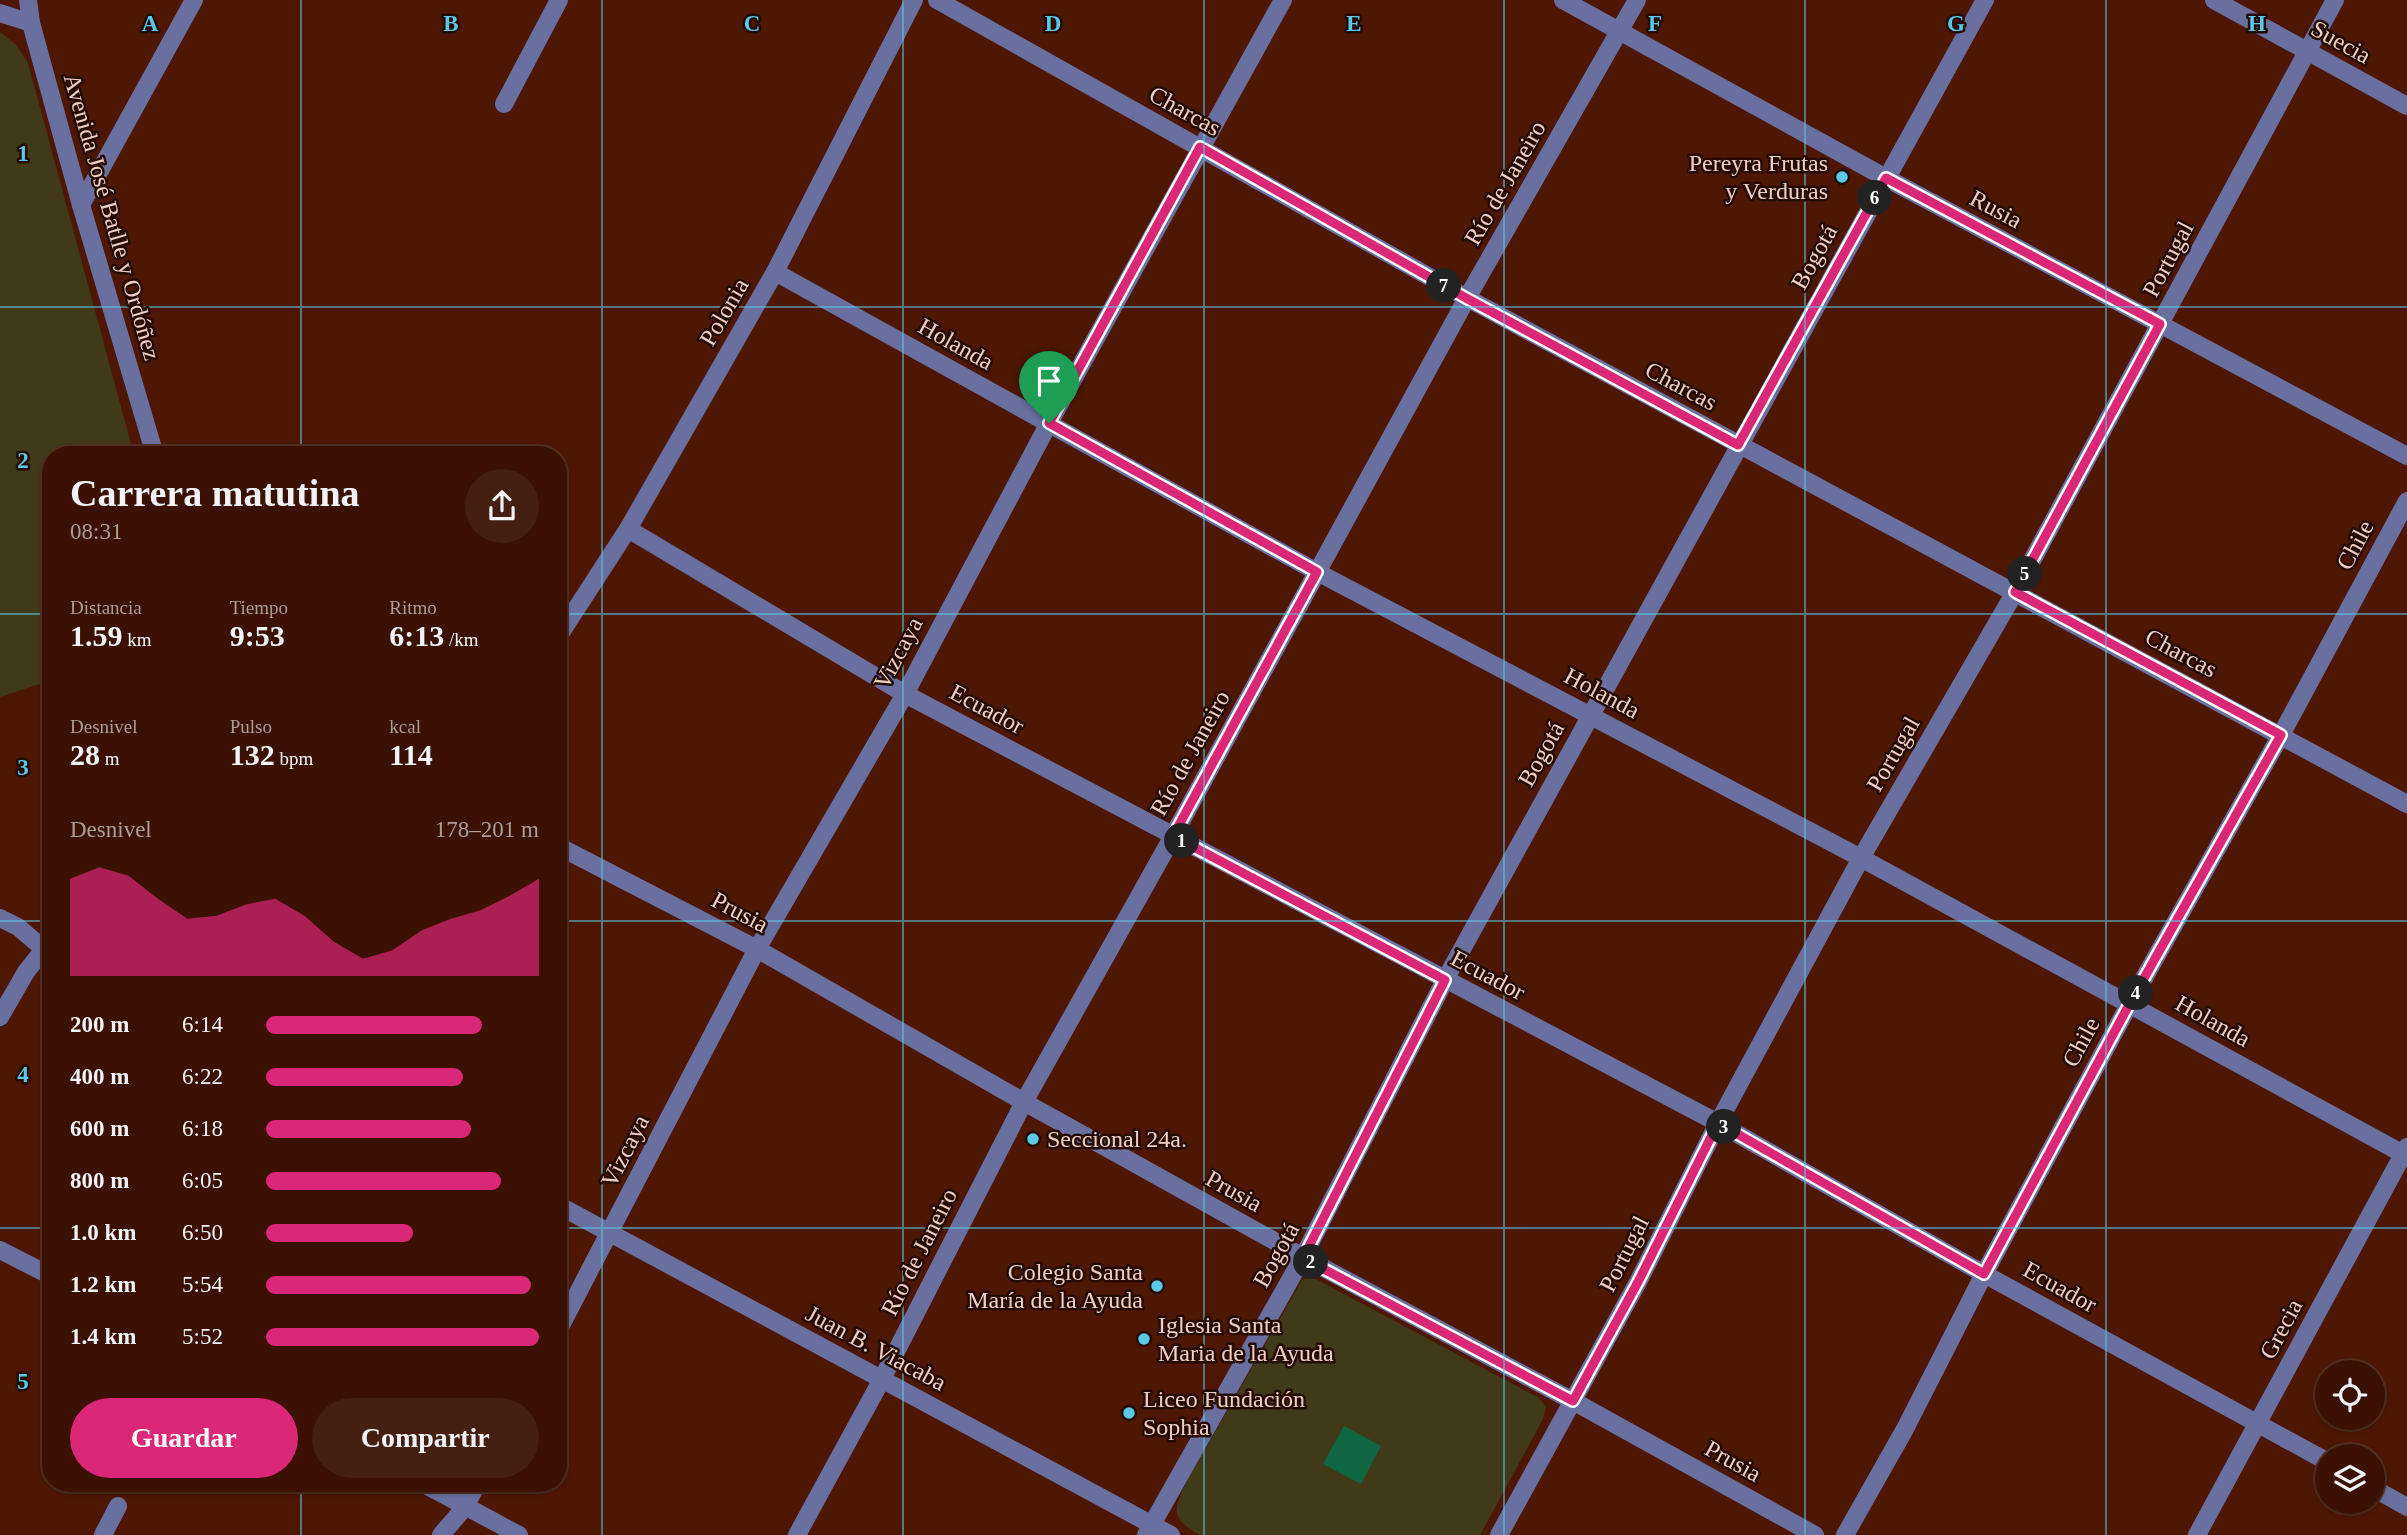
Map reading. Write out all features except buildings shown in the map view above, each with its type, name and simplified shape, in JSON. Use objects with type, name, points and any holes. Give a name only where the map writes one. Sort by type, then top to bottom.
[{"type":"street","points":[[0,13],[31,23],[28,0]]},
{"type":"street","points":[[81,205],[194,0]]},
{"type":"street","points":[[504,104],[559,0]]},
{"type":"street","name":"Polonia","points":[[567,623],[628,529],[775,272],[914,0]]},
{"type":"street","name":"Charcas","points":[[937,0],[1466,298],[2407,804]]},
{"type":"street","name":"Vizcaya","points":[[567,1314],[757,949],[905,694],[1049,423],[1283,0]]},
{"type":"street","name":"Rusia","points":[[1563,0],[1886,178],[2407,456]]},
{"type":"street","name":"Río de Janeiro","points":[[797,1535],[882,1378],[1024,1102],[1173,836],[1466,298],[1637,0]]},
{"type":"street","name":"Bogotá","points":[[1149,1530],[1303,1258],[1445,980],[1985,0]]},
{"type":"street","name":"Suecia","points":[[2214,0],[2407,106]]},
{"type":"street","name":"Portugal","points":[[1499,1535],[1638,1282],[1718,1123],[1861,858],[2015,592],[2335,0]]},
{"type":"street","name":"Avenida José Batlle y Ordóñez","points":[[31,23],[81,205],[152,446]]},
{"type":"street","name":"Holanda","points":[[775,272],[1317,572],[1861,858],[2406,1152]]},
{"type":"street","name":"Chile","points":[[1845,1535],[1905,1429],[1984,1274],[2130,1003],[2281,735],[2407,501]]},
{"type":"street","name":"Ecuador","points":[[628,529],[905,694],[1718,1123],[1984,1274],[2315,1455]]},
{"type":"street","name":"Prusia","points":[[567,851],[757,949],[1303,1258],[1573,1401],[1815,1535]]},
{"type":"street","points":[[0,918],[42,941]]},
{"type":"street","points":[[0,1017],[26,972],[42,951]]},
{"type":"street","name":"Grecia","points":[[2197,1535],[2406,1152]]},
{"type":"street","name":"Juan B. Viacaba","points":[[567,1210],[882,1378],[1149,1530],[1171,1535]]},
{"type":"street","points":[[0,1250],[42,1271]]},
{"type":"street","points":[[438,1492],[519,1535]]},
{"type":"street","points":[[441,1535],[465,1507],[473,1492]]},
{"type":"street","points":[[2385,1495],[2407,1507]]},
{"type":"street","points":[[103,1535],[118,1506]]},
{"type":"shaded area","points":[[0,32],[15,44],[28,63],[132,446],[42,446],[42,683],[0,697]]},
{"type":"shaded area","points":[[1312,1277],[1539,1398],[1546,1407],[1542,1421],[1480,1535],[1200,1535],[1179,1519],[1177,1508],[1186,1483],[1302,1280]]},
{"type":"shaded area","points":[[1344,1426],[1381,1446],[1361,1484],[1323,1464]]},
{"type":"place","name":"Pereyra Frutas y Verduras","points":[[1842,177]]},
{"type":"place","name":"Seccional 24a.","points":[[1033,1139]]},
{"type":"place","name":"Colegio Santa María de la Ayuda","points":[[1157,1286]]},
{"type":"place","name":"Iglesia Santa Maria de la Ayuda","points":[[1144,1339]]},
{"type":"place","name":"Liceo Fundación Sophia","points":[[1129,1413]]},
{"type":"route","points":[[1200,147],[1466,298],[1738,445],[1886,178],[2160,324],[2015,592],[2281,735],[2130,1003],[1984,1274],[1718,1123],[1638,1282],[1573,1401],[1303,1258],[1445,980],[1173,836],[1317,572],[1049,423],[1200,147]]}]
